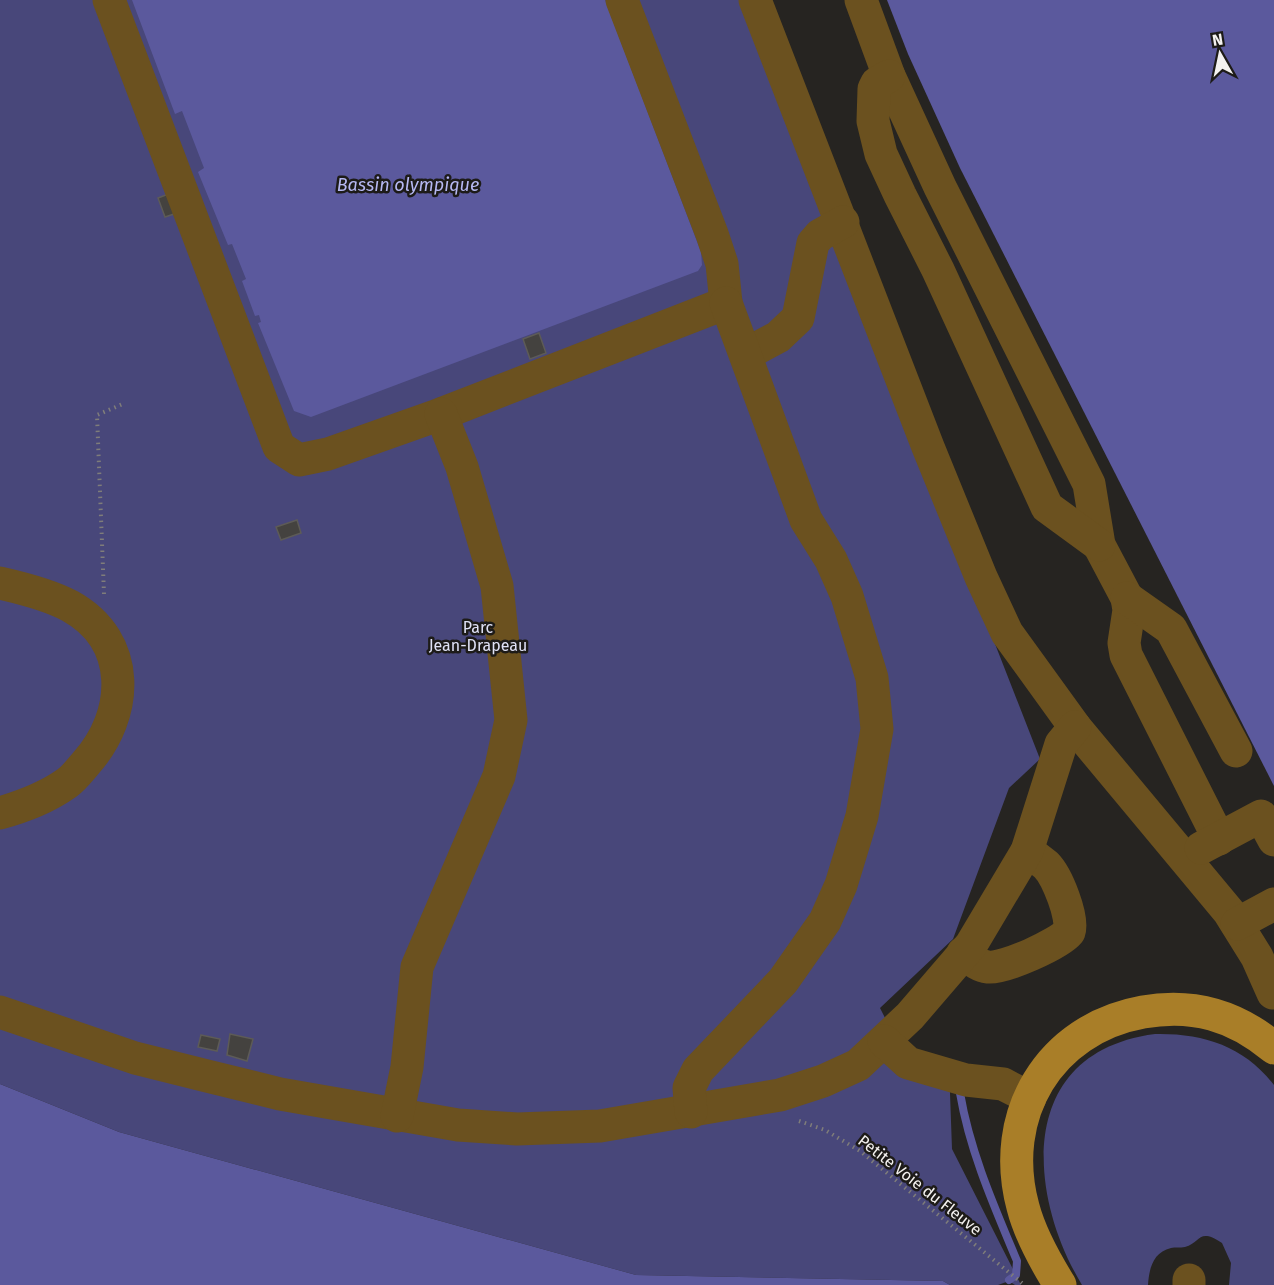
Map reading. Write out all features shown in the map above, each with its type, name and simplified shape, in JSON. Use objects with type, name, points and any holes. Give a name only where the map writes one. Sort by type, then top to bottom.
[{"type":"main road","points":[[1060,1285],[1031,1229],[1019,1187],[1017,1148],[1030,1098],[1044,1072],[1071,1042],[1100,1024],[1130,1015],[1181,1009],[1214,1013],[1246,1027],[1274,1048]]},
{"type":"street","points":[[109,0],[279,447],[299,460],[328,454],[441,414],[726,303]]},
{"type":"street","points":[[622,0],[712,234],[722,264],[726,303],[806,520],[831,560],[847,596],[872,678],[878,729],[862,816],[841,885],[825,921],[812,943],[783,981],[698,1070],[689,1088],[691,1112]]},
{"type":"street","points":[[755,0],[843,222],[928,447],[994,607],[1021,655],[1075,727],[1237,924],[1257,957],[1273,993]]},
{"type":"street","points":[[861,0],[889,76],[966,238],[1089,484],[1099,545],[1127,598],[1129,610],[1124,643],[1126,655],[1219,839]]},
{"type":"street","points":[[889,76],[877,83],[874,89],[873,121],[876,139],[900,195],[1047,507],[1099,545]]},
{"type":"street","points":[[746,354],[778,338],[798,318],[813,243],[820,235],[843,222]]},
{"type":"street","points":[[930,255],[966,238]]},
{"type":"street","points":[[397,1116],[407,1067],[417,967],[499,776],[511,720],[497,586],[462,467],[441,414]]},
{"type":"street","points":[[0,583],[70,606],[94,625],[113,654],[118,674],[119,698],[109,732],[68,783],[32,804],[0,813]]},
{"type":"street","points":[[1127,598],[1171,629],[1236,751]]},
{"type":"street","points":[[0,1012],[166,1066],[280,1094],[458,1125],[517,1129],[600,1126],[780,1095],[823,1081],[858,1065],[910,1016],[963,953],[1006,889],[1027,851],[1061,744],[1075,727]]},
{"type":"street","points":[[1184,858],[1261,816],[1274,840]]},
{"type":"street","points":[[963,953],[982,966],[999,966],[1056,941],[1069,932],[1070,916],[1053,875],[1047,866],[1027,851]]},
{"type":"street","points":[[1237,924],[1274,904]]},
{"type":"street","points":[[884,1041],[908,1063],[966,1080],[1003,1084],[1030,1098]]},
{"type":"path","points":[[105,598],[98,415],[125,403]]},
{"type":"path","name":"Petite Voie du Fleuve","points":[[791,1118],[825,1130],[860,1151],[1025,1285]]},
{"type":"green space","name":"Parc Jean-Drapeau","points":[[0,0],[739,0],[797,137],[1040,759],[1009,788],[953,939],[880,1008],[915,1077],[949,1065],[952,1149],[1021,1285],[1015,1285],[1009,1281],[998,1285],[950,1285],[943,1281],[636,1275],[119,1132],[0,1084]]},
{"type":"green space","points":[[1155,1034],[1190,1036],[1221,1044],[1250,1060],[1274,1085],[1274,1285],[1229,1285],[1231,1263],[1222,1243],[1208,1236],[1200,1237],[1185,1247],[1171,1248],[1160,1253],[1151,1267],[1148,1285],[1082,1285],[1063,1248],[1050,1209],[1044,1169],[1046,1131],[1056,1097],[1078,1068],[1110,1046]]},
{"type":"water","name":"Bassin olympique","points":[[132,0],[605,0],[701,252],[702,265],[698,271],[311,417],[294,411],[258,323],[261,322],[259,315],[255,316],[242,281],[246,279],[232,244],[228,245],[198,172],[204,168],[182,111],[175,114]]},
{"type":"water","points":[[887,0],[1274,0],[1274,786],[960,168],[908,54]]},
{"type":"water","points":[[0,1084],[119,1132],[636,1275],[943,1281],[950,1285],[0,1285]]},
{"type":"building","points":[[171,193],[177,213],[165,217],[158,198]]},
{"type":"building","points":[[539,333],[546,353],[530,359],[523,339]]},
{"type":"building","points":[[297,520],[301,533],[281,540],[276,527]]},
{"type":"building","points":[[230,1034],[253,1039],[247,1061],[227,1055]]},
{"type":"building","points":[[201,1035],[220,1039],[217,1051],[198,1047]]},
{"type":"waterway","points":[[960,1093],[976,1158],[1017,1261],[1016,1275],[1009,1280]]}]
